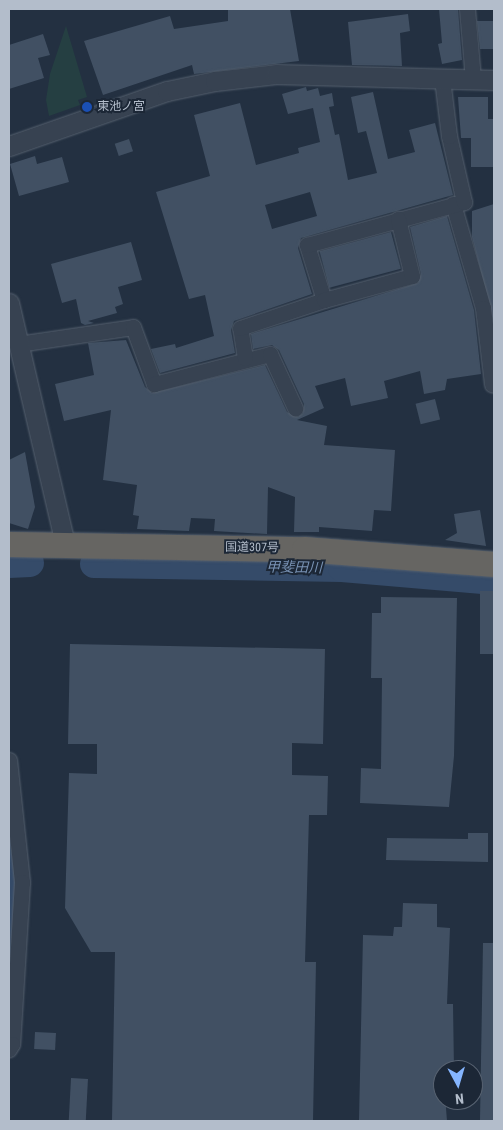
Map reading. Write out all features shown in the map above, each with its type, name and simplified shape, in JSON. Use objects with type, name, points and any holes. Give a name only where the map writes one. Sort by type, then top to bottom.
[{"type":"highway","name":"国道307号","points":[[9,544],[304,549],[494,564]]},
{"type":"street","points":[[467,9],[473,79]]},
{"type":"street","points":[[9,146],[167,91],[215,81],[276,74],[494,80]]},
{"type":"street","points":[[324,300],[307,245],[464,202],[449,136],[442,78]]},
{"type":"street","points":[[453,204],[483,308],[492,384]]},
{"type":"street","points":[[246,358],[240,328],[324,300],[412,276],[398,219]]},
{"type":"street","points":[[9,302],[65,544]]},
{"type":"street","points":[[18,344],[133,327],[154,384],[246,358],[270,354],[295,408]]},
{"type":"street","points":[[9,760],[22,882],[12,1044],[9,1049]]},
{"type":"green space","points":[[66,26],[87,97],[78,100],[80,105],[49,116],[46,100],[50,74]]},
{"type":"building","points":[[228,9],[290,9],[299,61],[194,74],[192,65],[103,95],[84,41],[170,16],[174,29],[228,21]]},
{"type":"building","points":[[439,9],[458,9],[462,60],[442,64],[438,44],[442,43]]},
{"type":"building","points":[[408,14],[410,31],[400,33],[402,66],[352,65],[348,22]]},
{"type":"building","points":[[477,21],[494,21],[494,49],[480,49]]},
{"type":"building","points":[[43,34],[50,55],[38,58],[44,78],[9,89],[9,45]]},
{"type":"building","points":[[306,87],[307,91],[318,88],[320,96],[332,93],[334,106],[329,107],[335,135],[339,134],[348,180],[377,173],[366,131],[358,133],[351,97],[373,92],[388,159],[415,152],[409,130],[435,123],[453,195],[301,238],[298,248],[312,294],[234,321],[231,330],[235,353],[160,373],[151,349],[175,344],[176,348],[214,336],[205,295],[189,299],[156,192],[210,176],[194,115],[240,103],[256,165],[299,153],[298,148],[320,142],[313,108],[288,114],[282,94]],"holes":[[[310,192],[317,216],[272,229],[265,205]]]},
{"type":"building","points":[[458,97],[488,97],[488,119],[494,119],[494,167],[471,167],[471,138],[461,138]]},
{"type":"building","points":[[129,139],[133,151],[119,156],[115,144]]},
{"type":"building","points":[[35,156],[37,164],[62,157],[69,182],[19,196],[10,164]]},
{"type":"building","points":[[494,204],[494,323],[472,237],[472,211]]},
{"type":"building","points":[[447,216],[474,310],[481,374],[447,379],[445,390],[424,394],[420,371],[384,381],[388,398],[351,406],[345,378],[315,386],[324,408],[297,420],[327,426],[324,445],[395,450],[391,511],[374,510],[372,531],[319,527],[319,532],[294,532],[295,497],[268,487],[267,534],[214,531],[215,519],[191,518],[189,531],[137,529],[139,516],[133,515],[137,485],[103,480],[111,410],[64,421],[55,384],[94,375],[88,343],[126,340],[145,387],[152,393],[265,365],[287,412],[298,417],[303,413],[304,404],[279,350],[272,345],[253,349],[251,334],[418,283],[421,274],[410,227]]},
{"type":"building","points":[[391,232],[401,269],[329,288],[320,251]]},
{"type":"building","points":[[131,242],[142,280],[118,287],[123,304],[115,307],[117,313],[88,321],[94,323],[85,325],[81,323],[76,299],[62,303],[51,264]]},
{"type":"building","points":[[435,399],[440,419],[421,424],[416,404]]},
{"type":"building","points":[[25,452],[35,507],[28,529],[9,523],[9,460]]},
{"type":"building","points":[[480,510],[486,546],[445,540],[457,533],[454,514]]},
{"type":"building","points":[[480,591],[494,591],[494,654],[480,654]]},
{"type":"building","points":[[381,597],[457,598],[454,756],[449,807],[360,803],[361,768],[381,769],[382,678],[371,678],[372,613],[381,613]]},
{"type":"building","points":[[70,644],[325,649],[323,744],[292,743],[292,775],[328,776],[327,815],[309,815],[305,962],[316,962],[313,1121],[112,1121],[115,952],[91,952],[65,908],[69,773],[97,774],[97,744],[68,744]]},
{"type":"building","points":[[468,833],[488,833],[488,862],[386,860],[387,838],[468,839]]},
{"type":"building","points":[[403,903],[437,904],[437,927],[450,928],[447,1004],[453,1004],[454,1060],[433,1060],[433,1110],[446,1110],[447,1121],[359,1121],[363,935],[393,936],[394,927],[402,927]]},
{"type":"building","points":[[483,943],[494,943],[494,1121],[480,1121],[480,1110],[483,1110],[483,1060],[481,1060]]},
{"type":"building","points":[[35,1032],[56,1033],[55,1050],[34,1049]]},
{"type":"building","points":[[71,1078],[88,1079],[86,1121],[69,1121]]},
{"type":"waterway","name":"甲斐田川","points":[[9,564],[30,563]]},
{"type":"waterway","name":"甲斐田川","points":[[94,564],[342,568],[494,581]]},
{"type":"waterway","name":"甲斐田川","points":[[9,831],[14,883],[9,973]]},
{"type":"place","name":"東池ノ宮","points":[[87,107]]}]
